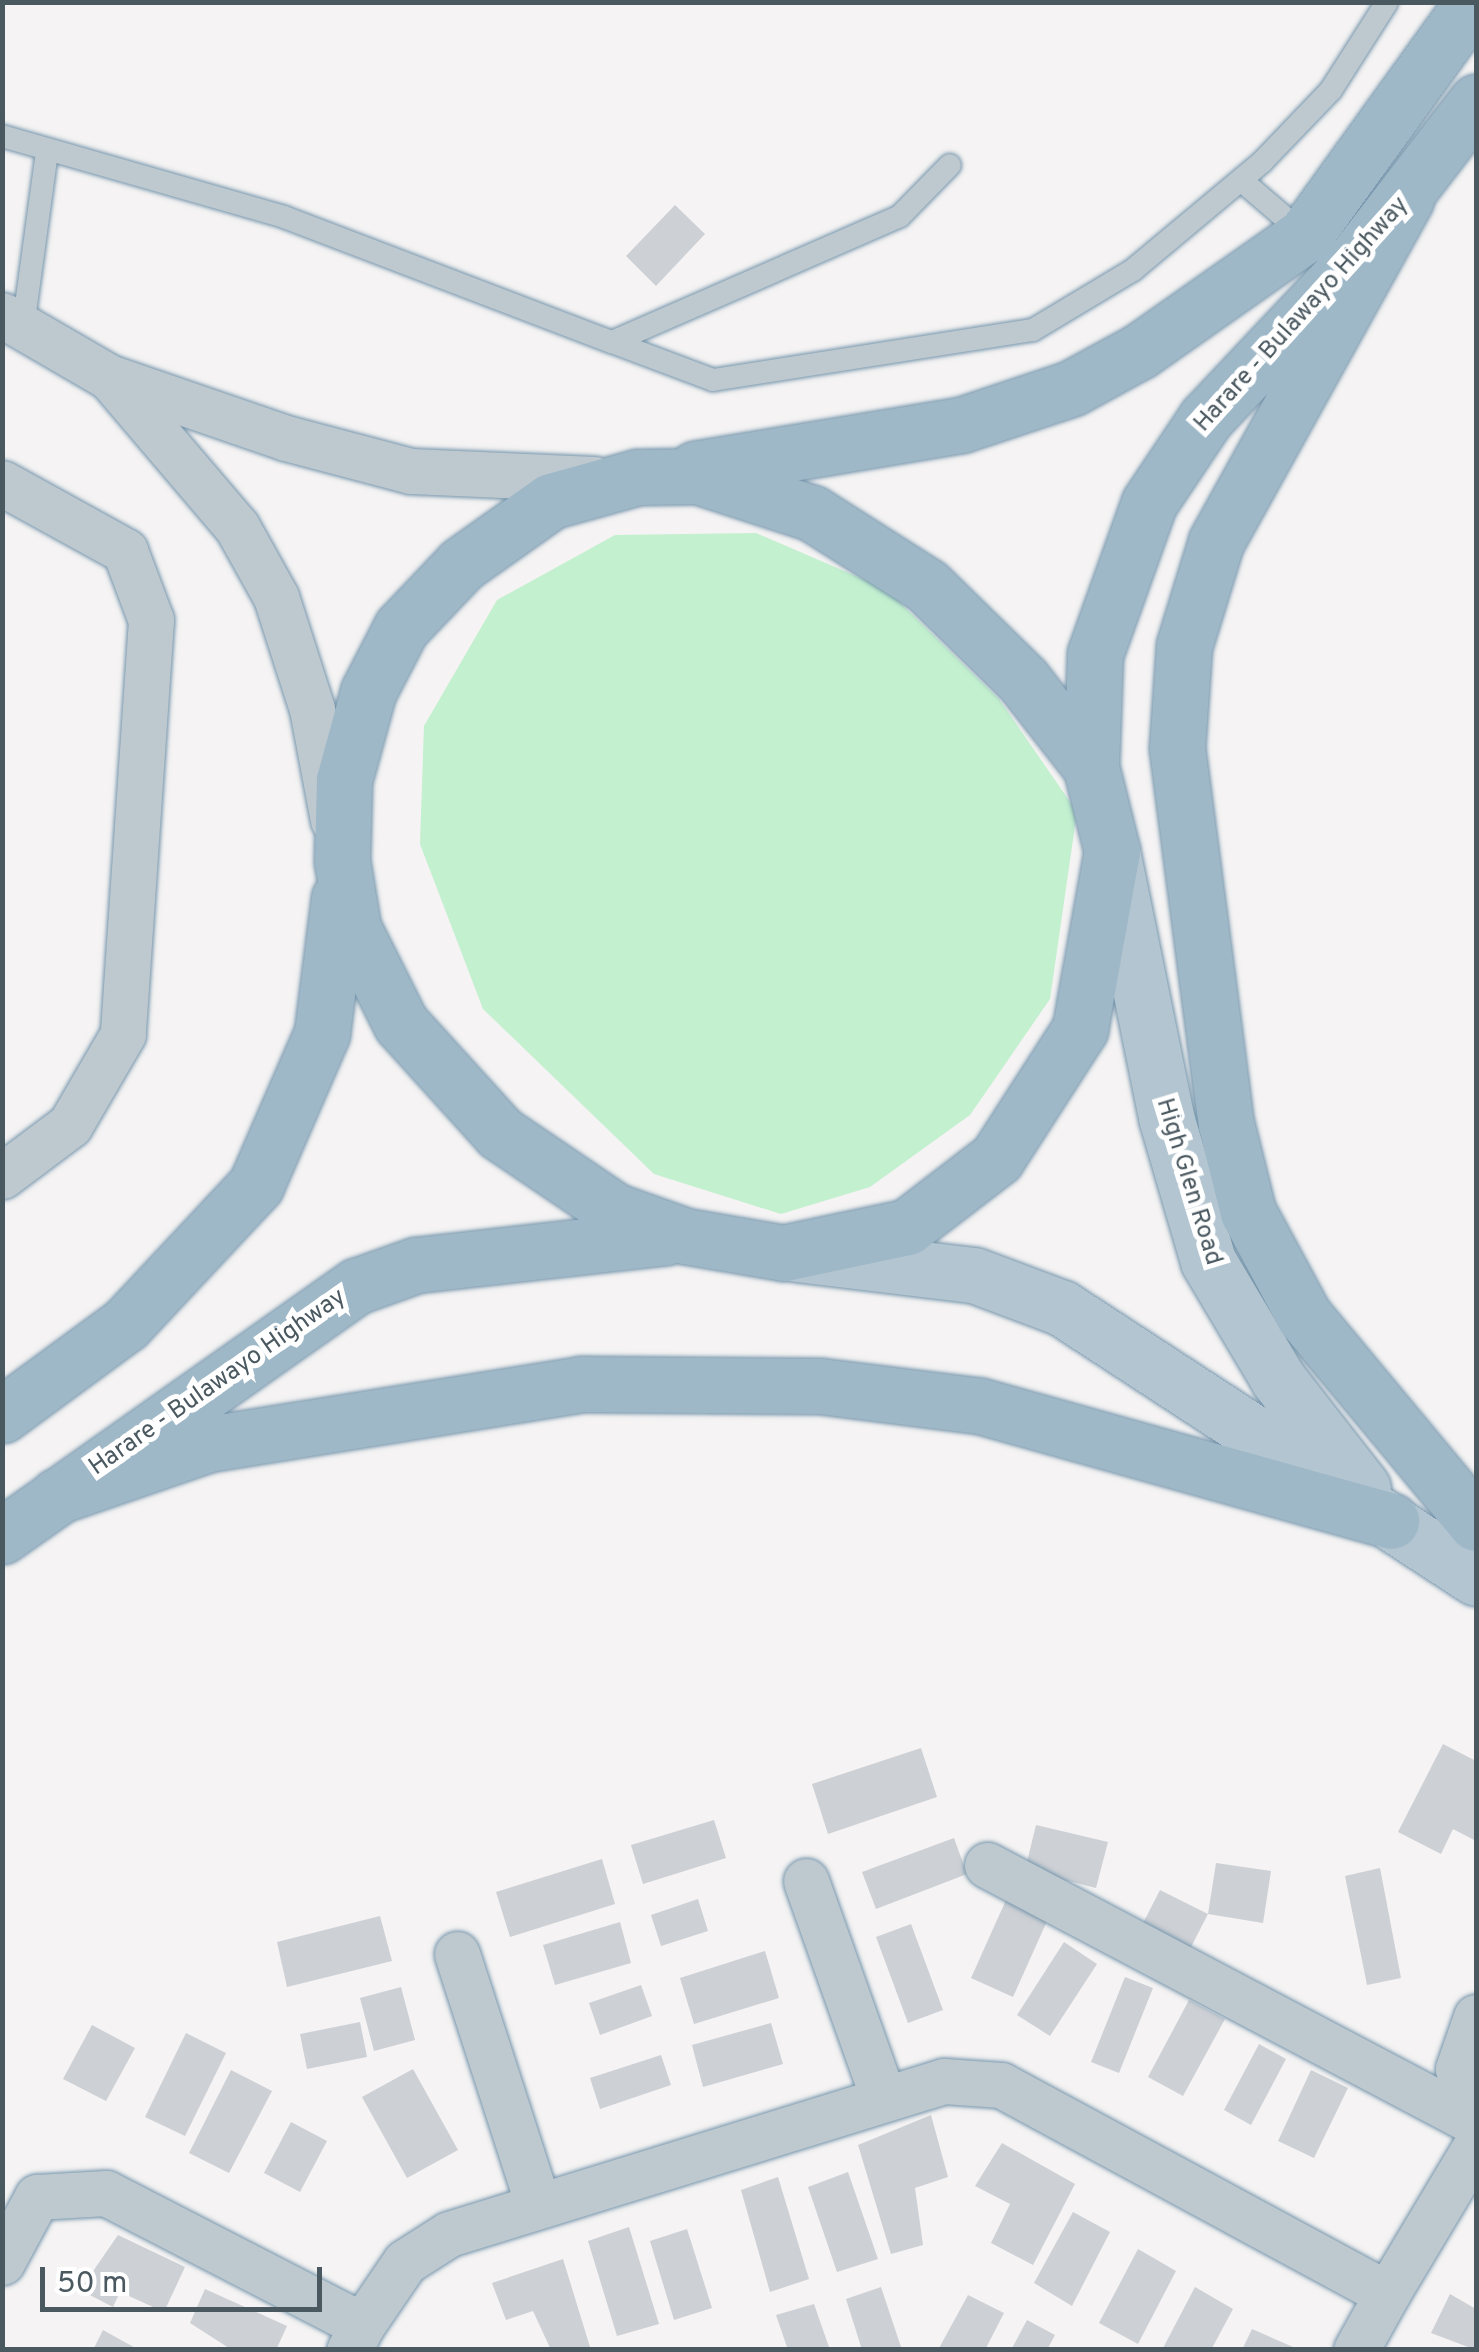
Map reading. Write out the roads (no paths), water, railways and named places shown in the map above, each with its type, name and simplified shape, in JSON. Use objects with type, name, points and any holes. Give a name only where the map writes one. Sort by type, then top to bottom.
[{"type":"highway","name":"Harare - Bulawayo Highway","points":[[2,1415],[126,1324],[256,1185],[322,1033],[342,862],[344,780],[368,692],[401,628],[462,564],[551,501],[633,478],[874,445],[1072,388],[1222,298],[1305,235],[1474,2]]},
{"type":"highway","name":"Harare - Bulawayo Highway","points":[[342,862],[354,928],[401,1024],[500,1132],[556,1175],[686,1236],[784,1253],[906,1227],[997,1158],[1080,1030],[1112,851],[1092,767],[1096,654],[1148,503],[1206,418],[1406,200],[1476,102]]},
{"type":"highway","points":[[1406,200],[1216,542],[1184,646],[1177,748],[1226,1124],[1248,1212],[1304,1316],[1476,1523]]},
{"type":"highway","name":"Harare - Bulawayo Highway","points":[[633,478],[698,476],[829,523],[927,586],[1022,680],[1092,767]]},
{"type":"highway","name":"Harare - Bulawayo Highway","points":[[2,1536],[357,1286],[445,1261],[686,1236]]},
{"type":"highway","points":[[57,1496],[208,1444],[562,1386],[820,1386],[980,1406],[1391,1521]]},
{"type":"main road","name":"High Glen Road","points":[[1112,851],[1166,1117],[1208,1261],[1278,1378],[1391,1521]]},
{"type":"main road","name":"High Glen Road","points":[[784,1253],[974,1276],[1062,1308],[1476,1578]]},
{"type":"street","points":[[13,321],[109,376],[411,471],[633,478]]},
{"type":"street","points":[[109,376],[237,527],[276,597],[312,709],[342,862]]},
{"type":"street","points":[[2,482],[125,551],[151,620],[123,1034],[70,1124],[2,1176]]},
{"type":"street","points":[[986,1865],[1476,2124]]},
{"type":"street","points":[[806,1881],[882,2094]]},
{"type":"street","points":[[458,1954],[538,2205]]},
{"type":"street","points":[[1476,2016],[1458,2069],[1476,2101]]},
{"type":"street","points":[[2,2262],[20,2188],[106,2193],[356,2337],[405,2262],[448,2234],[882,2094],[944,2081],[1001,2085],[1387,2294]]},
{"type":"street","points":[[1356,2350],[1476,2144]]},
{"type":"lane","points":[[2,136],[284,217],[713,380],[995,342],[1078,309],[1240,180],[1330,90],[1387,2]]},
{"type":"lane","points":[[13,321],[47,152]]},
{"type":"lane","points":[[612,342],[900,216],[950,165]]},
{"type":"lane","points":[[1240,180],[1305,235]]}]
